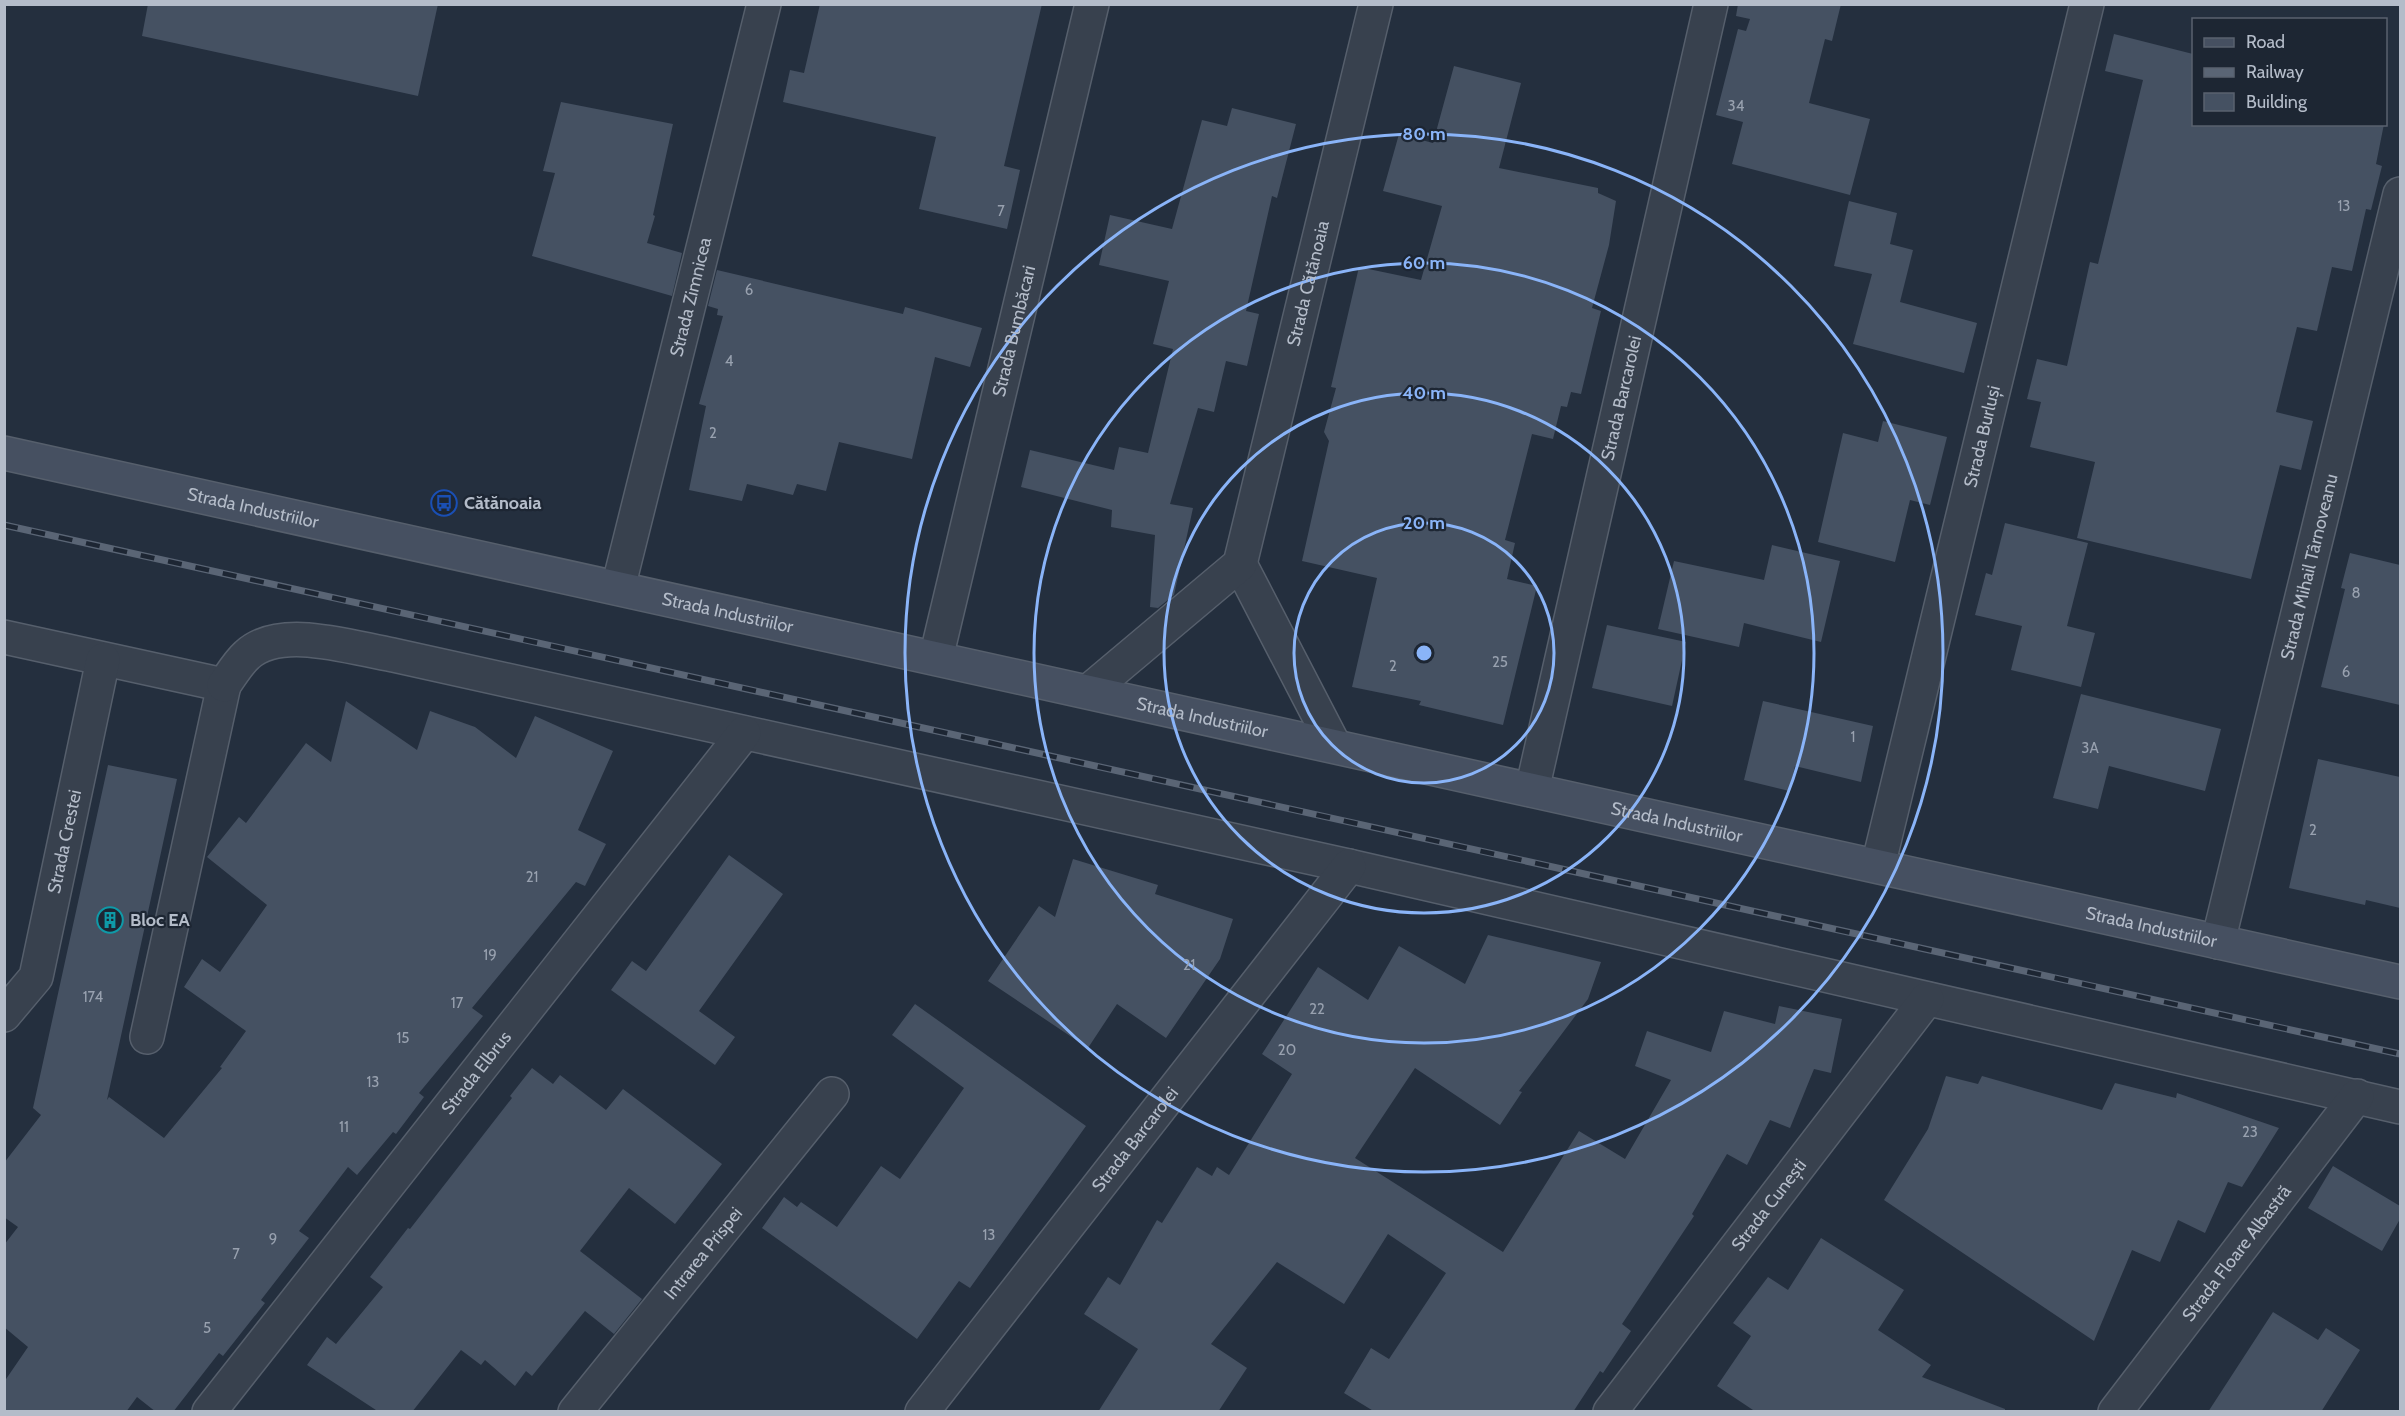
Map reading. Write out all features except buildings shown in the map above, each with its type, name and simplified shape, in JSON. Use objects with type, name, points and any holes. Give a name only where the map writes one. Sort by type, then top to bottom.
[{"type":"main road","name":"Strada Industriilor","points":[[4,453],[2400,982]]},
{"type":"street","name":"Strada Zimnicea","points":[[618,588],[764,4]]},
{"type":"street","name":"Strada Bumbăcari","points":[[936,658],[1092,4]]},
{"type":"street","name":"Strada Cătănoaia","points":[[1240,564],[1376,4]]},
{"type":"street","name":"Strada Barcarolei","points":[[1532,790],[1711,4]]},
{"type":"street","name":"Strada Burluși","points":[[1878,867],[2086,4]]},
{"type":"street","name":"Strada Mihail Târnoveanu","points":[[2218,942],[2400,194]]},
{"type":"street","points":[[1089,692],[1240,564],[1334,745]]},
{"type":"street","points":[[4,638],[224,685]]},
{"type":"street","points":[[147,1037],[224,685],[247,654],[268,642],[287,638],[393,655],[666,713],[744,733],[1349,866],[2400,1107]]},
{"type":"street","name":"Strada Crestei","points":[[4,1015],[36,977],[103,660]]},
{"type":"street","name":"Strada Elbrus","points":[[209,1412],[744,733]]},
{"type":"street","name":"Strada Barcarolei","points":[[922,1412],[1349,866]]},
{"type":"street","name":"Strada Cunești","points":[[1610,1412],[1927,999]]},
{"type":"street","name":"Intrarea Prispei","points":[[575,1412],[832,1094]]},
{"type":"street","name":"Strada Floare Albastră","points":[[2115,1412],[2357,1096]]},
{"type":"railway","points":[[4,525],[2400,1054]]},
{"type":"place","name":"Cătănoaia","points":[[444,503]]},
{"type":"place","name":"Bloc EA","points":[[110,920]]}]
